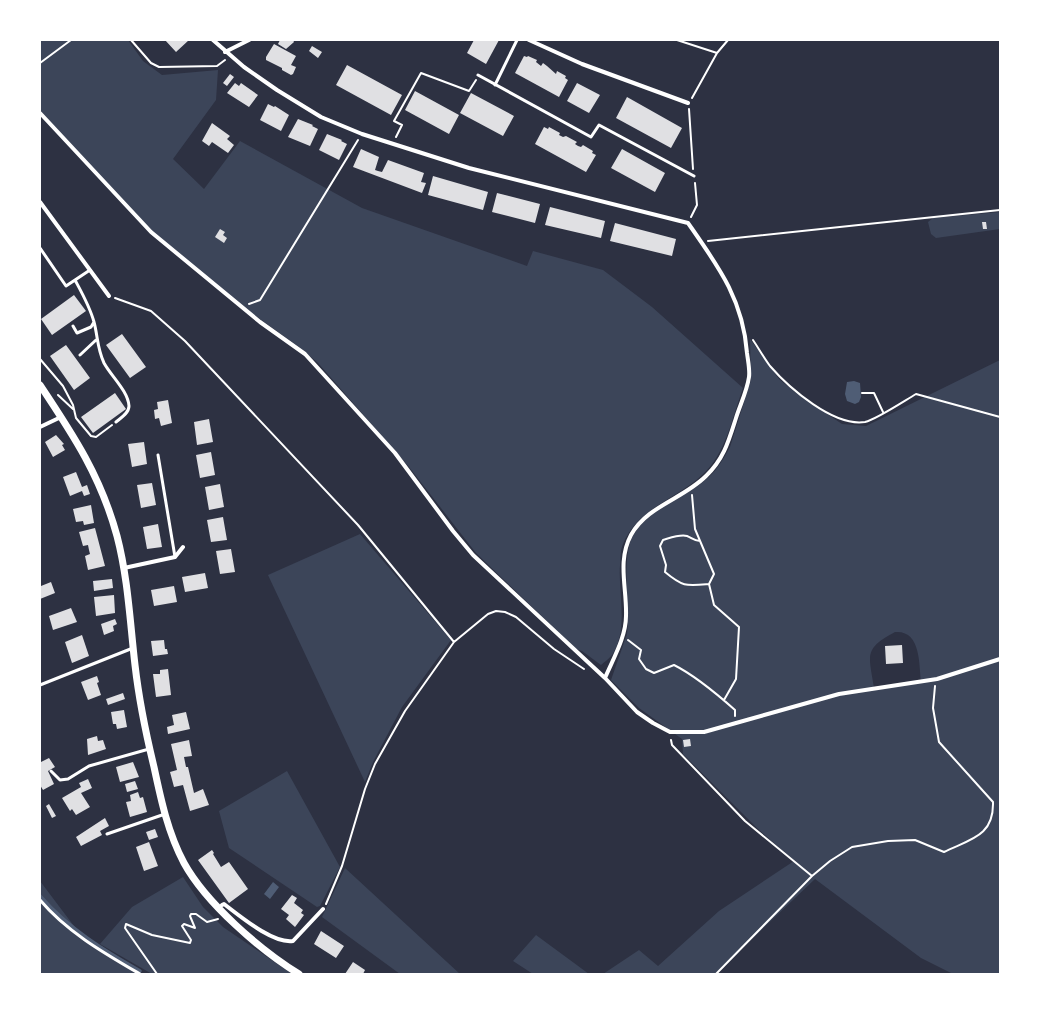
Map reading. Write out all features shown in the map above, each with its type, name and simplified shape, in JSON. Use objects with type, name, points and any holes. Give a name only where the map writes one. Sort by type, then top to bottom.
[{"type":"street","points":[[213,40],[225,52],[277,90],[321,117],[362,134],[469,168],[688,223],[717,265],[740,309],[745,333],[749,377],[727,450],[707,476],[692,488],[665,504],[644,519],[630,537],[622,558],[626,616],[623,636],[605,678]]},
{"type":"street","points":[[225,52],[249,40]]},
{"type":"street","points":[[529,40],[582,64],[688,104]]},
{"type":"street","points":[[40,113],[151,232],[260,322],[305,354],[395,452],[453,531],[473,555],[605,678],[637,712],[653,724],[670,732],[704,732],[839,694],[937,679],[1000,659]]},
{"type":"street","points":[[40,202],[109,296]]},
{"type":"street","points":[[40,385],[62,417],[91,466],[102,488],[117,537],[124,568],[138,689],[165,814],[175,843],[185,864],[212,900],[234,923],[298,974]]},
{"type":"street","points":[[40,427],[62,417]]},
{"type":"street","points":[[124,568],[175,557],[183,547]]},
{"type":"street","points":[[222,905],[224,904],[251,924],[286,942],[293,941],[323,909]]},
{"type":"lane","points":[[495,85],[517,40]]},
{"type":"lane","points":[[478,75],[591,137],[599,125],[694,176]]},
{"type":"lane","points":[[40,248],[66,286],[90,270]]},
{"type":"lane","points":[[75,280],[88,304],[94,322],[96,340],[104,363],[127,399],[129,407],[127,413],[116,422]]},
{"type":"lane","points":[[73,326],[77,333],[91,327],[94,322]]},
{"type":"lane","points":[[80,355],[96,340]]},
{"type":"lane","points":[[158,455],[175,557]]},
{"type":"lane","points":[[40,684],[133,648]]},
{"type":"lane","points":[[51,771],[60,780],[68,779],[89,766],[150,749]]},
{"type":"lane","points":[[107,834],[165,814]]},
{"type":"lane","points":[[40,900],[86,942],[140,974]]},
{"type":"path","points":[[40,63],[70,40]]},
{"type":"path","points":[[131,40],[151,63],[159,67],[217,66],[232,57]]},
{"type":"path","points":[[677,40],[717,53]]},
{"type":"path","points":[[688,223],[697,205],[688,104],[717,53],[728,40]]},
{"type":"path","points":[[393,143],[402,125],[394,121],[421,73],[469,91],[478,75]]},
{"type":"path","points":[[244,301],[251,304],[260,300],[362,134]]},
{"type":"path","points":[[701,242],[1000,210]]},
{"type":"path","points":[[109,296],[151,311],[185,341],[358,525],[454,642]]},
{"type":"path","points":[[745,333],[754,341],[770,365],[790,387],[823,410],[842,419],[854,422],[867,422],[916,394],[1000,417]]},
{"type":"path","points":[[40,359],[63,386],[73,405],[76,418],[91,436],[96,437],[116,422]]},
{"type":"path","points":[[862,393],[874,393],[883,412]]},
{"type":"path","points":[[692,488],[695,529],[714,574],[709,584],[714,605],[739,627],[736,680],[724,700]]},
{"type":"path","points":[[700,541],[695,541],[686,536],[663,540],[660,546],[666,565],[665,572],[678,582],[688,586],[709,584]]},
{"type":"path","points":[[323,909],[342,866],[365,789],[375,764],[405,711],[454,642],[488,614],[496,611],[505,612],[516,617],[554,649],[590,673]]},
{"type":"path","points":[[623,636],[641,650],[639,659],[646,669],[654,673],[662,668],[674,665],[686,671],[735,710],[735,719],[738,723]]},
{"type":"path","points":[[716,974],[812,876],[830,861],[852,847],[888,841],[915,840],[944,852],[984,832],[993,816],[993,802],[939,742],[933,708],[934,690],[937,679]]},
{"type":"path","points":[[670,732],[672,745],[745,821],[812,876]]},
{"type":"path","points":[[157,974],[125,928],[126,924],[152,935],[190,943],[191,940],[182,926],[184,924],[195,928],[190,916],[191,914],[196,914],[207,922],[219,918]]},
{"type":"shaded area","points":[[40,40],[128,40],[143,61],[162,75],[218,70],[216,100],[173,159],[204,189],[240,141],[362,208],[527,266],[533,251],[603,270],[652,307],[743,388],[723,446],[717,457],[702,475],[691,484],[647,513],[630,532],[622,546],[620,565],[622,611],[620,634],[617,645],[609,658],[601,665],[582,651],[576,649],[476,553],[409,467],[318,363],[299,347],[221,291],[172,250],[123,202],[40,110]]},
{"type":"shaded area","points":[[1000,212],[1000,229],[936,238],[931,234],[928,222],[933,218]]},
{"type":"shaded area","points":[[750,339],[779,379],[796,393],[842,424],[866,426],[1000,360],[1000,974],[953,974],[921,958],[815,879],[715,974],[603,974],[639,950],[658,966],[719,911],[794,861],[757,828],[683,754],[682,739],[639,708],[611,680],[627,634],[628,623],[626,581],[627,558],[631,540],[645,521],[664,507],[695,488],[719,466],[730,447],[751,380]],"holes":[[[895,632],[904,633],[910,636],[917,650],[921,682],[874,688],[870,660],[873,648]]]},
{"type":"shaded area","points":[[854,381],[860,383],[861,397],[859,402],[855,404],[847,401],[845,394],[847,382]]},
{"type":"shaded area","points":[[360,534],[451,640],[402,707],[373,762],[365,782],[268,575]]},
{"type":"shaded area","points":[[287,771],[340,867],[320,906],[317,907],[229,848],[219,811]]},
{"type":"shaded area","points":[[345,868],[460,974],[400,974],[322,917]]},
{"type":"shaded area","points":[[183,877],[203,907],[223,927],[292,974],[152,974],[100,944],[132,907]]},
{"type":"shaded area","points":[[40,881],[86,942],[140,974],[40,974]]},
{"type":"shaded area","points":[[273,882],[279,887],[270,899],[264,894]]},
{"type":"shaded area","points":[[536,935],[589,974],[533,974],[513,961]]},
{"type":"building","points":[[165,40],[189,40],[176,52]]},
{"type":"building","points":[[280,40],[293,40],[294,42],[286,49],[278,44]]},
{"type":"building","points":[[474,40],[499,40],[486,64],[467,53]]},
{"type":"building","points":[[274,44],[296,56],[291,65],[296,67],[293,74],[291,75],[282,70],[282,68],[266,60],[266,57]]},
{"type":"building","points":[[312,46],[322,52],[318,58],[309,51]]},
{"type":"building","points":[[524,56],[537,60],[536,62],[541,66],[543,63],[556,74],[557,71],[566,76],[565,78],[568,80],[559,97],[515,73]]},
{"type":"building","points":[[347,65],[402,95],[391,115],[336,85]]},
{"type":"building","points":[[230,74],[234,77],[227,86],[223,83]]},
{"type":"building","points":[[235,83],[239,86],[241,83],[258,95],[249,107],[227,93]]},
{"type":"building","points":[[577,83],[600,95],[589,113],[567,101]]},
{"type":"building","points":[[415,91],[459,115],[449,134],[405,110]]},
{"type":"building","points":[[471,93],[514,116],[503,136],[460,113]]},
{"type":"building","points":[[627,97],[682,128],[671,148],[616,118]]},
{"type":"building","points":[[268,104],[274,107],[275,106],[289,115],[281,131],[260,120]]},
{"type":"building","points":[[298,119],[313,125],[312,126],[318,129],[310,146],[288,137]]},
{"type":"building","points":[[212,123],[230,136],[227,139],[234,145],[228,153],[212,142],[209,146],[202,141]]},
{"type":"building","points":[[544,127],[548,129],[549,127],[560,133],[559,135],[563,137],[566,136],[577,142],[575,144],[578,146],[581,147],[583,145],[593,151],[592,153],[596,155],[586,172],[535,144]]},
{"type":"building","points":[[327,134],[342,140],[341,141],[347,144],[339,160],[319,150]]},
{"type":"building","points":[[361,149],[379,157],[375,170],[382,172],[388,160],[424,173],[421,182],[426,183],[422,193],[353,167]]},
{"type":"building","points":[[622,149],[665,173],[655,192],[611,168]]},
{"type":"building","points":[[433,176],[488,192],[483,210],[428,195]]},
{"type":"building","points":[[497,193],[540,204],[535,223],[492,212]]},
{"type":"building","points":[[550,207],[605,221],[601,238],[545,225]]},
{"type":"building","points":[[982,222],[986,222],[987,229],[983,229]]},
{"type":"building","points":[[615,223],[676,239],[672,256],[610,241]]},
{"type":"building","points":[[220,229],[225,232],[223,235],[227,238],[224,243],[215,237]]},
{"type":"building","points":[[74,295],[86,311],[52,335],[41,319]]},
{"type":"building","points":[[122,334],[146,367],[130,378],[106,345]]},
{"type":"building","points":[[66,345],[90,378],[74,390],[50,356]]},
{"type":"building","points":[[115,393],[126,409],[93,433],[81,417]]},
{"type":"building","points":[[168,400],[172,423],[161,426],[159,418],[155,419],[154,410],[158,409],[157,402]]},
{"type":"building","points":[[209,419],[213,442],[197,445],[194,422]]},
{"type":"building","points":[[56,435],[64,444],[62,445],[65,450],[53,457],[45,442]]},
{"type":"building","points":[[144,442],[147,464],[132,467],[128,444]]},
{"type":"building","points":[[211,452],[215,475],[200,478],[196,455]]},
{"type":"building","points":[[76,472],[82,487],[87,485],[90,494],[84,496],[82,491],[70,496],[63,477]]},
{"type":"building","points":[[152,483],[156,505],[141,508],[137,485]]},
{"type":"building","points":[[220,484],[224,507],[209,510],[205,487]]},
{"type":"building","points":[[91,505],[94,523],[84,525],[83,521],[76,522],[73,509]]},
{"type":"building","points":[[223,517],[227,540],[211,542],[207,520]]},
{"type":"building","points":[[158,524],[162,547],[147,549],[143,527]]},
{"type":"building","points":[[95,528],[105,566],[88,570],[85,556],[90,554],[88,545],[83,546],[79,532]]},
{"type":"building","points":[[231,549],[235,572],[220,574],[216,551]]},
{"type":"building","points":[[205,573],[208,588],[185,592],[182,577]]},
{"type":"building","points":[[112,579],[113,588],[94,591],[93,581]]},
{"type":"building","points":[[51,582],[55,593],[40,599],[41,586]]},
{"type":"building","points":[[174,586],[177,602],[154,606],[151,590]]},
{"type":"building","points":[[114,595],[115,613],[96,616],[94,597]]},
{"type":"building","points":[[71,608],[77,622],[53,630],[49,616]]},
{"type":"building","points":[[115,619],[117,624],[113,626],[114,631],[104,635],[101,624]]},
{"type":"building","points":[[82,635],[89,656],[72,663],[65,642]]},
{"type":"building","points":[[164,640],[165,649],[167,649],[168,654],[153,656],[151,641]]},
{"type":"building","points":[[902,645],[903,663],[886,664],[885,646]]},
{"type":"building","points":[[168,669],[171,695],[156,697],[153,674],[160,674],[160,670]]},
{"type":"building","points":[[97,676],[99,682],[97,683],[101,695],[88,700],[81,682]]},
{"type":"building","points":[[123,693],[125,699],[108,705],[106,699]]},
{"type":"building","points":[[124,710],[127,727],[117,729],[116,724],[113,724],[111,712]]},
{"type":"building","points":[[186,712],[190,729],[168,734],[167,727],[174,725],[172,715]]},
{"type":"building","points":[[97,736],[98,741],[103,740],[106,749],[88,755],[87,739]]},
{"type":"building","points":[[690,739],[691,746],[684,747],[683,740]]},
{"type":"building","points":[[189,740],[192,756],[184,757],[194,793],[203,789],[209,805],[190,811],[183,785],[174,787],[170,772],[177,770],[171,744]]},
{"type":"building","points":[[49,758],[55,767],[48,771],[54,784],[43,790],[40,785],[40,766],[41,762]]},
{"type":"building","points":[[133,762],[139,777],[120,782],[116,767]]},
{"type":"building","points":[[88,779],[92,788],[81,793],[90,807],[76,815],[72,809],[70,811],[62,798],[81,787],[79,783]]},
{"type":"building","points":[[135,781],[138,789],[127,792],[125,784]]},
{"type":"building","points":[[138,792],[140,798],[143,797],[147,812],[130,817],[126,802],[131,801],[130,795]]},
{"type":"building","points":[[49,804],[56,816],[52,818],[46,806]]},
{"type":"building","points":[[105,818],[109,826],[100,831],[102,835],[81,846],[76,837]]},
{"type":"building","points":[[155,829],[158,837],[149,840],[146,832]]},
{"type":"building","points":[[149,842],[158,866],[144,871],[136,847]]},
{"type":"building","points":[[212,850],[221,867],[229,862],[248,889],[229,903],[198,860]]},
{"type":"building","points":[[292,895],[297,898],[294,903],[303,910],[301,913],[304,915],[295,927],[286,919],[289,915],[281,909]]},
{"type":"building","points":[[321,931],[344,946],[336,958],[314,944]]},
{"type":"building","points":[[353,962],[365,970],[363,974],[345,974]]},
{"type":"waterway","points":[[40,896],[75,929],[113,955],[140,971]]}]
